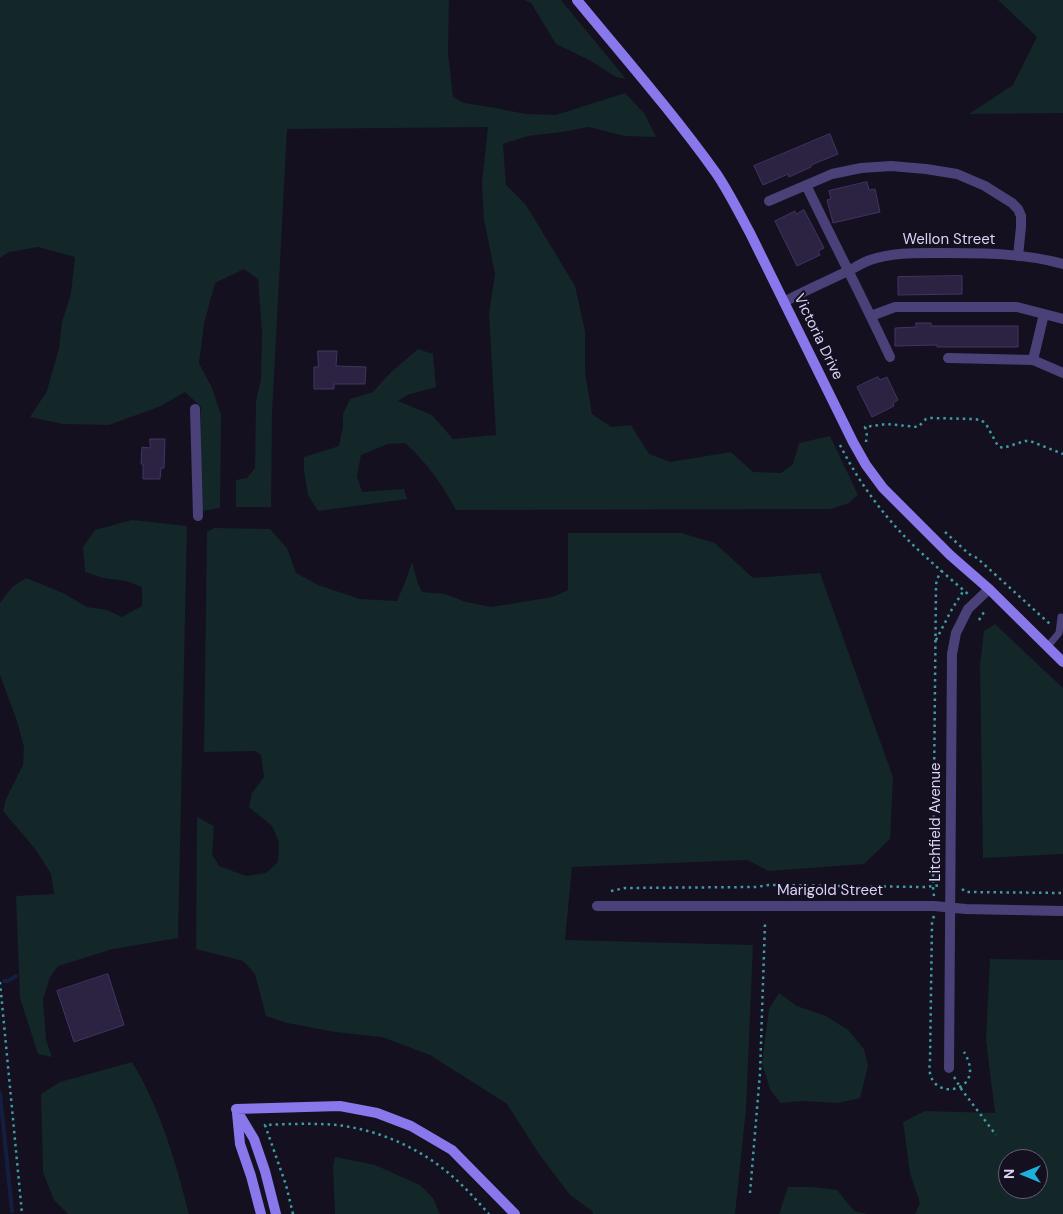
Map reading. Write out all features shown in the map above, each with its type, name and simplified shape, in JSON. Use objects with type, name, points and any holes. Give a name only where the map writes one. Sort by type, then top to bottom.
[{"type":"street","name":"Victoria Drive","points":[[577,0],[678,124],[716,174],[750,233],[853,442],[877,480],[897,503],[950,555],[989,589],[1063,662]]},
{"type":"street","points":[[769,200],[832,174],[861,168],[891,166],[957,174],[985,186],[1012,202],[1018,209],[1021,216],[1018,256]]},
{"type":"street","points":[[806,185],[890,357]]},
{"type":"street","name":"Wellon Street","points":[[784,302],[871,260],[894,254],[976,253],[1018,256],[1063,264]]},
{"type":"street","points":[[871,316],[894,307],[1017,307],[1063,319]]},
{"type":"street","points":[[1033,360],[1044,314]]},
{"type":"street","points":[[948,358],[1033,360],[1063,373]]},
{"type":"street","points":[[196,409],[198,516]]},
{"type":"street","name":"Litchfield Avenue","points":[[949,1068],[952,654],[956,633],[968,609],[989,589]]},
{"type":"street","name":"Marigold Street","points":[[597,906],[894,905],[1063,911]]},
{"type":"street","points":[[236,1109],[340,1106],[377,1113],[411,1126],[452,1150],[516,1214]]},
{"type":"street","points":[[236,1109],[240,1144],[261,1214]]},
{"type":"street","points":[[236,1109],[254,1139],[265,1171],[276,1214]]},
{"type":"lane","points":[[1048,646],[1059,633],[1062,617]]},
{"type":"path","points":[[867,447],[865,427],[888,424],[918,427],[930,418],[973,419],[981,420],[986,424],[998,446],[1003,448],[1030,441],[1063,454]]},
{"type":"path","points":[[874,500],[905,536],[968,594]]},
{"type":"path","points":[[940,528],[969,554],[977,558],[1059,633]]},
{"type":"path","points":[[934,899],[936,584],[942,570]]},
{"type":"path","points":[[936,641],[964,590]]},
{"type":"path","points":[[979,620],[984,612],[982,610]]},
{"type":"path","points":[[611,891],[625,888],[756,887],[769,885],[933,886],[944,884]]},
{"type":"path","points":[[961,888],[966,892],[1063,893]]},
{"type":"path","points":[[932,931],[934,916]]},
{"type":"path","points":[[750,1193],[760,1073],[765,923]]},
{"type":"path","points":[[0,982],[22,1214]]},
{"type":"path","points":[[949,1068],[962,1090],[996,1135]]},
{"type":"path","points":[[293,1214],[286,1185],[264,1125],[337,1125],[356,1128],[390,1139],[424,1156],[445,1170],[489,1214]]},
{"type":"green space","points":[[0,0],[449,0],[448,53],[453,97],[464,103],[526,114],[556,115],[625,93],[644,113],[656,137],[625,136],[589,127],[528,136],[503,144],[506,185],[526,205],[575,286],[585,331],[585,372],[592,414],[611,427],[631,425],[649,454],[670,462],[731,452],[753,472],[781,473],[793,464],[799,443],[830,436],[858,495],[849,503],[831,509],[456,510],[433,474],[405,443],[388,444],[361,455],[357,476],[362,492],[404,489],[407,499],[318,511],[308,495],[304,457],[339,446],[343,414],[350,399],[373,392],[390,373],[418,349],[433,354],[436,387],[407,395],[398,401],[432,415],[453,439],[496,435],[489,313],[495,274],[484,220],[482,183],[488,127],[287,129],[272,413],[271,507],[236,507],[236,480],[247,478],[255,468],[256,402],[261,379],[262,331],[258,279],[244,269],[215,283],[204,324],[199,363],[212,388],[221,415],[220,508],[197,512],[201,407],[185,392],[161,406],[109,425],[63,424],[30,417],[47,391],[59,348],[62,322],[71,293],[75,257],[38,247],[9,252],[0,258]]},
{"type":"green space","points":[[525,0],[561,0],[626,79],[616,77],[589,60],[556,44],[531,3]]},
{"type":"green space","points":[[998,0],[1063,0],[1063,113],[969,114],[1013,85],[1037,37]]},
{"type":"green space","points":[[132,520],[187,526],[178,938],[113,949],[58,966],[50,977],[43,1000],[46,1040],[52,1057],[38,1054],[20,998],[16,896],[54,894],[51,874],[36,850],[3,811],[6,799],[23,765],[24,747],[17,721],[0,675],[0,603],[12,587],[26,578],[63,593],[87,607],[107,610],[122,617],[142,606],[142,587],[126,581],[103,578],[85,572],[83,547],[95,530]]},
{"type":"green space","points":[[214,528],[270,529],[287,548],[296,573],[318,585],[360,599],[397,601],[412,562],[422,592],[445,594],[466,602],[491,607],[553,597],[568,590],[568,533],[681,533],[715,543],[753,578],[820,573],[893,777],[890,839],[864,864],[769,871],[747,860],[572,867],[565,940],[753,945],[746,1109],[735,1214],[593,1214],[592,1211],[570,1195],[539,1154],[507,1104],[430,1055],[382,1037],[335,1032],[287,1023],[266,1016],[255,974],[243,961],[196,949],[197,817],[214,826],[212,854],[219,866],[246,876],[266,873],[278,862],[279,842],[272,826],[249,807],[252,793],[264,777],[261,755],[255,751],[204,752],[207,532]]},
{"type":"green space","points":[[995,624],[1063,688],[1063,854],[983,858],[980,665],[984,631]]},
{"type":"green space","points":[[990,959],[1063,960],[1063,1214],[915,1214],[920,1203],[910,1173],[903,1122],[925,1111],[995,1113],[986,1040]]},
{"type":"green space","points":[[779,993],[797,1006],[826,1016],[848,1030],[864,1049],[868,1066],[860,1098],[838,1103],[803,1101],[780,1103],[770,1089],[762,1063],[769,1009]]},
{"type":"green space","points":[[132,1062],[159,1117],[179,1175],[189,1214],[68,1214],[54,1200],[43,1172],[41,1094],[60,1082]]},
{"type":"green space","points":[[335,1157],[375,1165],[420,1185],[433,1198],[440,1214],[335,1214],[333,1167]]},
{"type":"green space","points":[[788,1187],[837,1190],[854,1211],[867,1214],[779,1214]]},
{"type":"building","points":[[830,134],[838,154],[811,165],[811,167],[789,177],[788,174],[763,185],[754,166]]},
{"type":"building","points":[[867,182],[869,190],[875,189],[880,212],[833,223],[827,200],[831,199],[829,191]]},
{"type":"building","points":[[804,210],[824,248],[818,251],[820,255],[797,266],[775,221],[795,211],[796,214]]},
{"type":"building","points":[[962,276],[962,294],[898,295],[898,277]]},
{"type":"building","points":[[916,323],[931,323],[931,326],[1018,326],[1018,347],[895,346],[895,328],[916,327]]},
{"type":"building","points":[[318,351],[337,351],[336,366],[366,367],[365,384],[334,384],[334,389],[314,389],[314,367],[318,367]]},
{"type":"building","points":[[878,377],[880,380],[887,377],[898,400],[893,403],[894,406],[872,417],[857,387]]},
{"type":"building","points":[[150,439],[165,439],[164,468],[161,468],[160,479],[143,479],[143,464],[141,464],[142,447],[150,448]]},
{"type":"building","points":[[108,974],[124,1025],[74,1042],[57,991]]},
{"type":"waterway","points":[[4,981],[8,981],[16,976]]},
{"type":"waterway","points":[[0,1093],[12,1211]]}]
